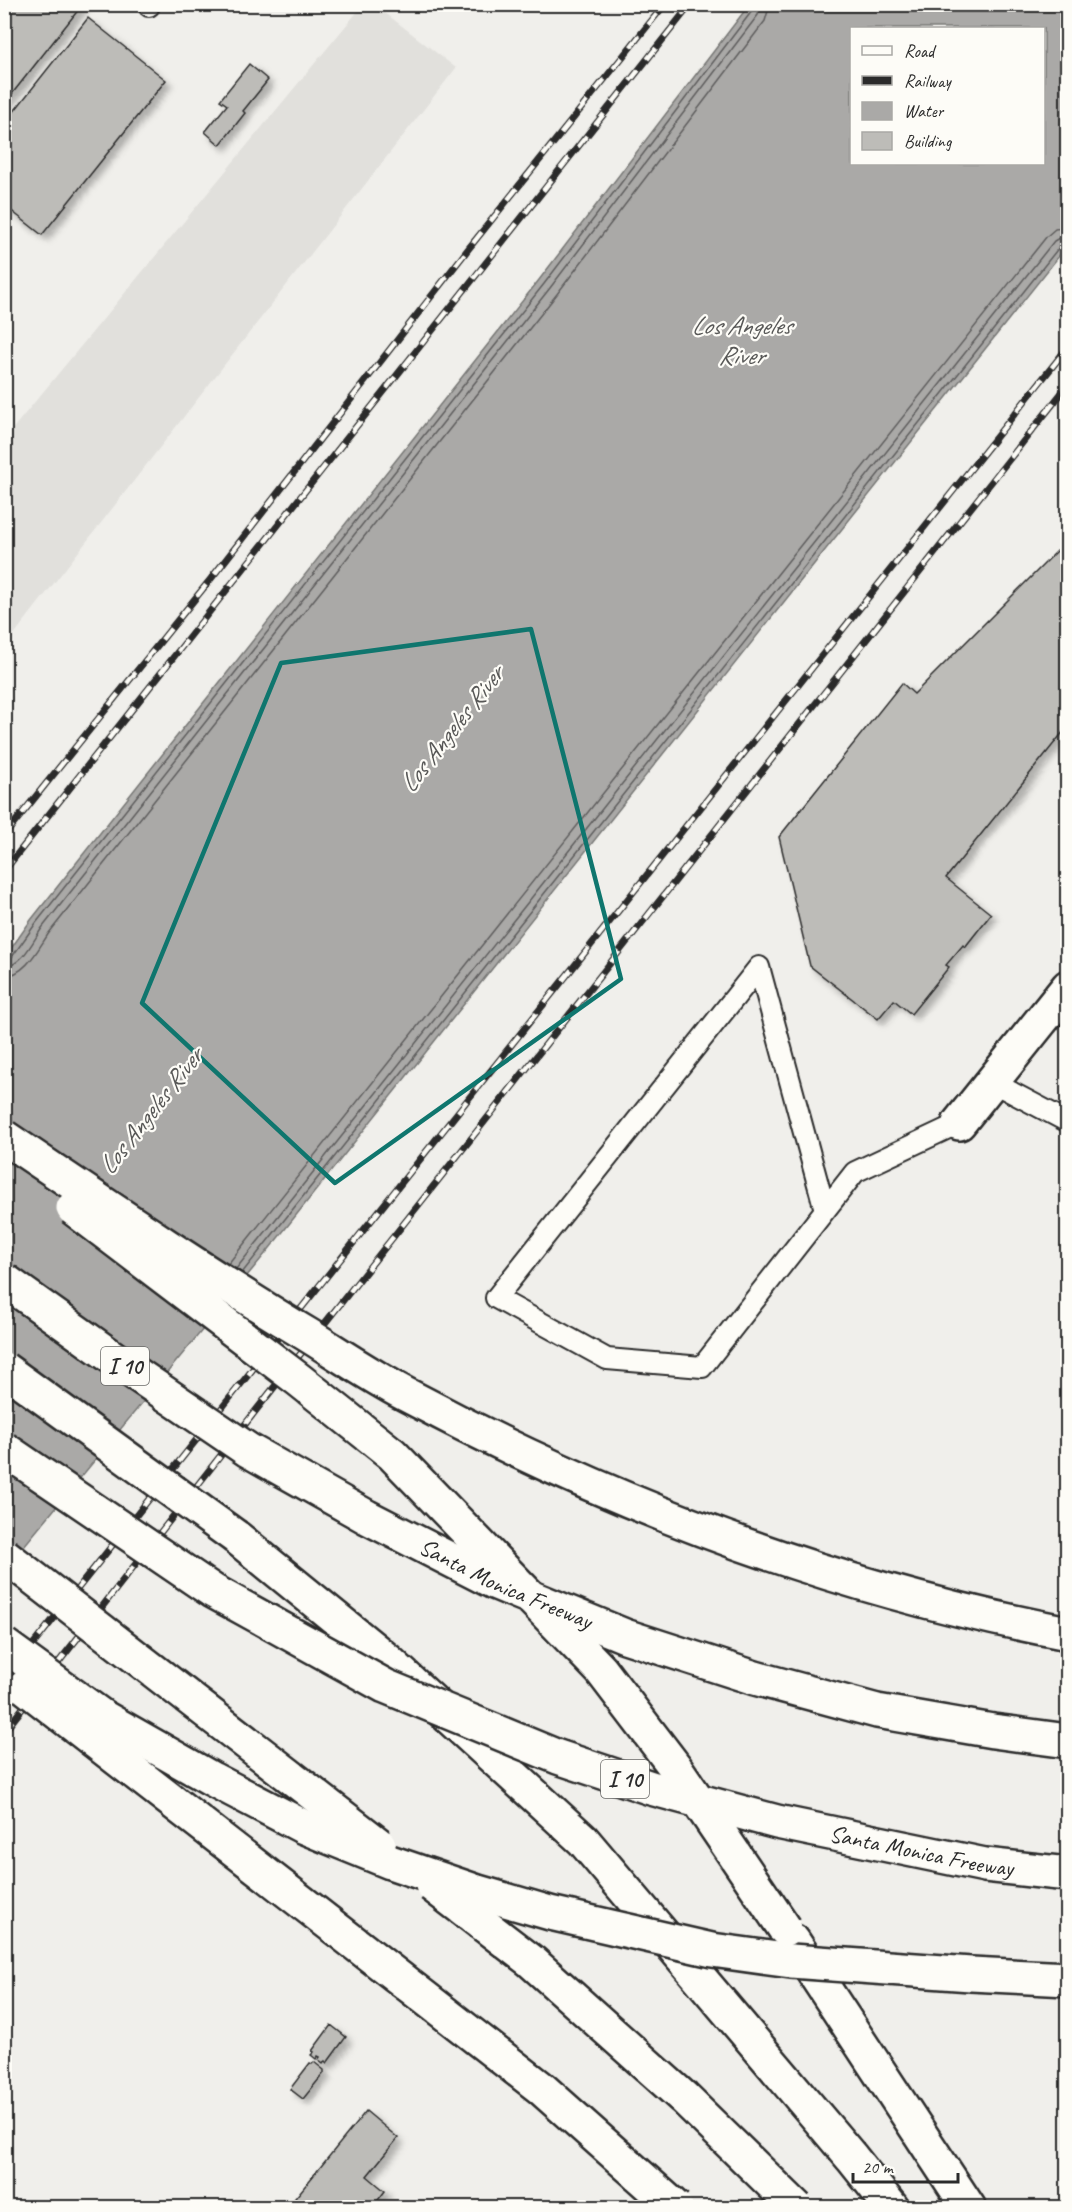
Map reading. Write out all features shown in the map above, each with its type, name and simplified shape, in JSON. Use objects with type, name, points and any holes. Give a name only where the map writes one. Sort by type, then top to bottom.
[{"type":"main road","points":[[959,1123],[1068,987]]},
{"type":"main road","points":[[4,1137],[225,1285],[402,1393],[519,1452],[645,1508],[760,1552],[882,1590],[1068,1634]]},
{"type":"main road","points":[[4,1158],[215,1315],[392,1454],[602,1670],[675,1767],[969,2208]]},
{"type":"main road","name":"Santa Monica Freeway","points":[[4,1280],[248,1450],[367,1517],[496,1583],[625,1636],[755,1678],[877,1711],[1068,1741]]},
{"type":"main road","points":[[4,1369],[254,1552],[387,1660],[583,1840],[844,2149],[891,2208]]},
{"type":"main road","name":"Santa Monica Freeway","points":[[4,1449],[233,1602],[385,1686],[558,1757],[651,1788],[777,1821],[985,1865],[1068,1874]]},
{"type":"main road","points":[[4,1555],[531,1961],[684,2098],[797,2208]]},
{"type":"main road","points":[[4,1645],[103,1717],[222,1785],[304,1827],[390,1862],[478,1892],[625,1932],[724,1952],[862,1967],[1068,1979]]},
{"type":"main road","points":[[4,1672],[541,2088],[676,2208]]},
{"type":"lane","points":[[825,1210],[759,967],[496,1298],[607,1359],[702,1367],[855,1172],[959,1123]]},
{"type":"lane","points":[[992,1082],[1068,1122]]},
{"type":"highlighted area","points":[[531,629],[621,979],[335,1183],[142,1003],[281,663]]},
{"type":"shaded area","points":[[363,5],[375,5],[456,68],[5,646],[5,438]]},
{"type":"water","name":"Los Angeles River","points":[[749,5],[1067,5],[1067,246],[270,1248],[5,1569],[5,957],[31,920],[539,280]]},
{"type":"building","points":[[4,4],[83,4],[4,104]]},
{"type":"building","points":[[88,18],[166,80],[42,235],[4,205],[4,124]]},
{"type":"building","points":[[249,64],[268,80],[220,145],[205,132],[227,105],[220,100]]},
{"type":"building","points":[[1068,540],[1068,726],[946,878],[991,914],[965,947],[963,945],[946,965],[949,967],[911,1014],[894,1000],[878,1019],[810,966],[779,837],[902,683],[914,694]]},
{"type":"building","points":[[331,2025],[346,2037],[327,2063],[325,2061],[323,2064],[318,2060],[320,2057],[316,2059],[311,2055]]},
{"type":"building","points":[[314,2062],[324,2070],[324,2073],[303,2099],[290,2089],[310,2063]]},
{"type":"building","points":[[366,2111],[398,2138],[367,2176],[385,2191],[372,2208],[287,2208]]},
{"type":"railway","points":[[4,836],[210,580],[469,248],[665,4]]},
{"type":"railway","points":[[4,871],[691,4]]},
{"type":"railway","points":[[4,1681],[1068,347]]},
{"type":"railway","points":[[4,1732],[1068,385]]}]
